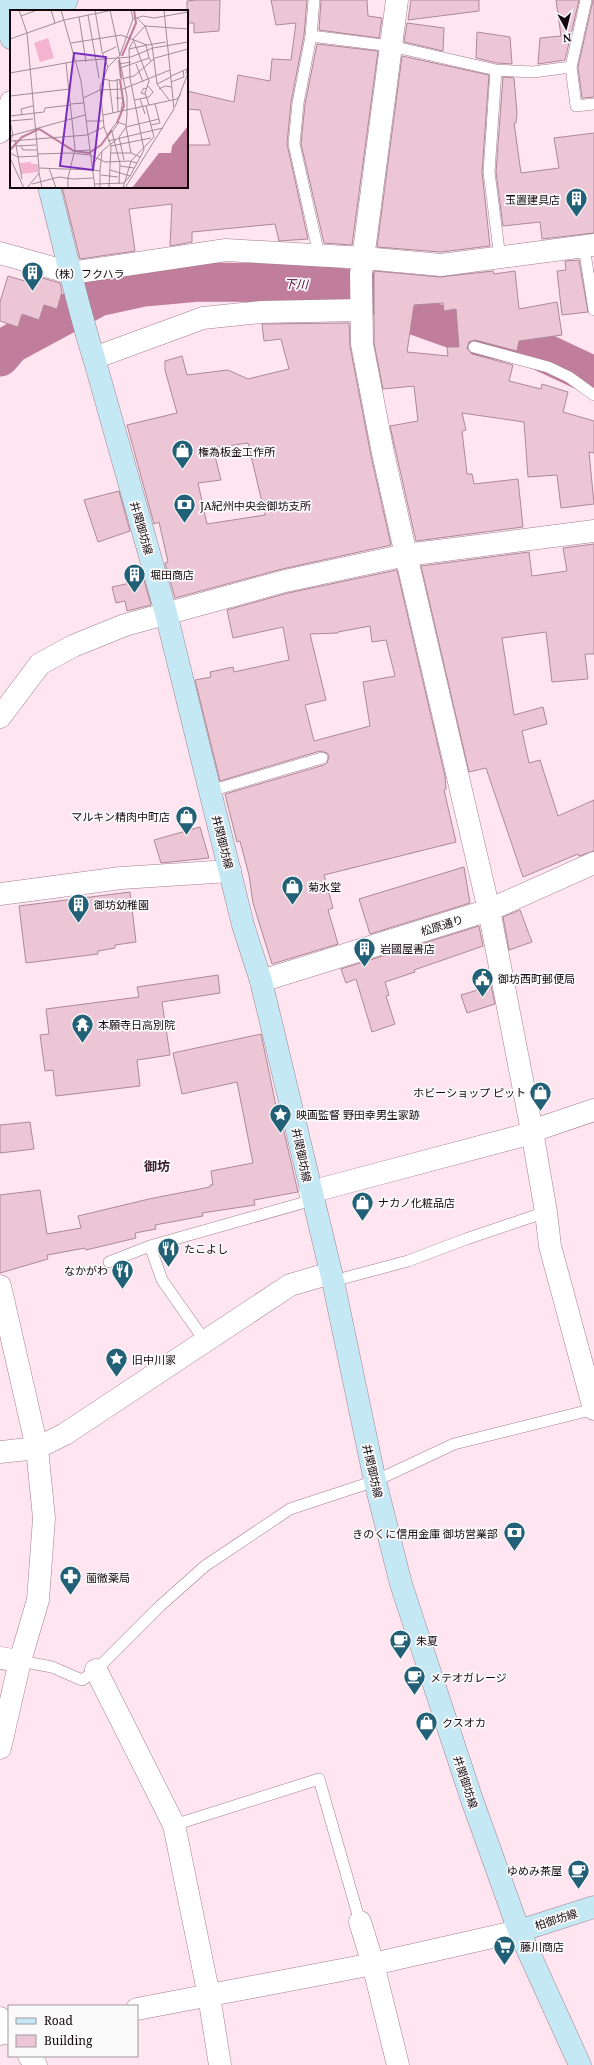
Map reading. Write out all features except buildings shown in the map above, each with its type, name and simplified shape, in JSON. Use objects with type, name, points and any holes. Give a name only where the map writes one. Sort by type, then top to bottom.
[{"type":"main road","points":[[10,34],[2,3],[67,0]]},
{"type":"main road","name":"井関御坊線","points":[[49,188],[72,273],[81,318],[94,358],[166,613],[243,925],[261,982],[332,1277],[375,1481],[401,1584],[470,1797],[518,1931],[580,2065]]},
{"type":"main road","name":"柏御坊線","points":[[518,1931],[594,1906]]},
{"type":"street","points":[[397,0],[362,266],[360,310],[362,344],[383,454],[489,910],[532,1132],[546,1212],[550,1246],[594,1409]]},
{"type":"street","points":[[0,132],[10,105]]},
{"type":"street","points":[[0,253],[72,273],[226,250],[318,255],[362,266],[441,265],[589,246]]},
{"type":"street","points":[[94,358],[203,318],[261,312],[360,310]]},
{"type":"street","points":[[0,717],[40,664],[72,646],[125,625],[284,581],[406,555],[594,531]]},
{"type":"street","name":"松原通り","points":[[261,982],[489,910],[594,862]]},
{"type":"street","points":[[0,894],[121,878],[230,871]]},
{"type":"street","points":[[312,1196],[532,1132],[594,1110]]},
{"type":"street","points":[[0,1452],[37,1448],[65,1434],[290,1285],[332,1277]]},
{"type":"street","points":[[0,1748],[10,1659],[38,1600],[44,1518],[37,1448],[1,1290]]},
{"type":"street","points":[[96,1670],[174,1825],[209,1996],[220,2065]]},
{"type":"street","points":[[360,1922],[373,1964],[398,2065]]},
{"type":"street","points":[[138,2009],[373,1964],[518,1931]]},
{"type":"street","points":[[30,2057],[36,2065]]},
{"type":"lane","points":[[314,0],[311,36],[298,103],[294,144],[318,255]]},
{"type":"lane","points":[[586,0],[571,67],[576,106],[594,104]]},
{"type":"lane","points":[[311,36],[391,46],[496,70],[532,72],[571,67]]},
{"type":"lane","points":[[496,70],[489,172],[500,258]]},
{"type":"lane","points":[[589,246],[594,310]]},
{"type":"lane","points":[[474,347],[506,354],[548,367],[569,377],[594,395]]},
{"type":"lane","points":[[210,792],[322,758]]},
{"type":"lane","points":[[109,1262],[150,1246],[312,1196]]},
{"type":"lane","points":[[332,1277],[408,1261],[466,1238],[546,1212]]},
{"type":"lane","points":[[150,1246],[162,1280],[205,1341]]},
{"type":"lane","points":[[10,1659],[52,1667],[82,1680],[96,1670],[160,1606],[205,1566],[290,1509],[375,1481],[454,1444],[594,1409]]},
{"type":"lane","points":[[174,1825],[319,1780],[360,1922]]},
{"type":"waterway","name":"下川","points":[[0,357],[11,344],[98,297],[144,287],[199,282],[308,283],[375,292],[402,311],[461,332],[534,348],[594,376]]},
{"type":"place","name":"玉置建具店","points":[[576,218]]},
{"type":"place","name":"（株）フクハラ","points":[[33,292]]},
{"type":"place","name":"権為板金工作所","points":[[183,470]]},
{"type":"place","name":"JA紀州中央会御坊支所","points":[[184,524]]},
{"type":"place","name":"堀田商店","points":[[134,594]]},
{"type":"place","name":"マルキン精肉中町店","points":[[186,836]]},
{"type":"place","name":"菊水堂","points":[[293,906]]},
{"type":"place","name":"御坊幼稚園","points":[[78,924]]},
{"type":"place","name":"岩國屋書店","points":[[364,968]]},
{"type":"place","name":"御坊西町郵便局","points":[[483,998]]},
{"type":"place","name":"本願寺日高別院","points":[[82,1044]]},
{"type":"place","name":"ホビーショップ ピット","points":[[541,1112]]},
{"type":"place","name":"映画監督 野田幸男生家跡","points":[[280,1134]]},
{"type":"place","name":"ナカノ化粧品店","points":[[362,1222]]},
{"type":"place","name":"たこよし","points":[[169,1268]]},
{"type":"place","name":"なかがわ","points":[[123,1290]]},
{"type":"place","name":"旧中川家","points":[[116,1378]]},
{"type":"place","name":"きのくに信用金庫 御坊営業部","points":[[514,1552]]},
{"type":"place","name":"薗徹薬局","points":[[71,1596]]},
{"type":"place","name":"朱夏","points":[[401,1660]]},
{"type":"place","name":"メテオガレージ","points":[[415,1696]]},
{"type":"place","name":"クスオカ","points":[[426,1742]]},
{"type":"place","name":"ゆめみ茶屋","points":[[578,1890]]},
{"type":"place","name":"藤川商店","points":[[504,1966]]},
{"type":"district","name":"御坊","points":[[157,1166]]}]
